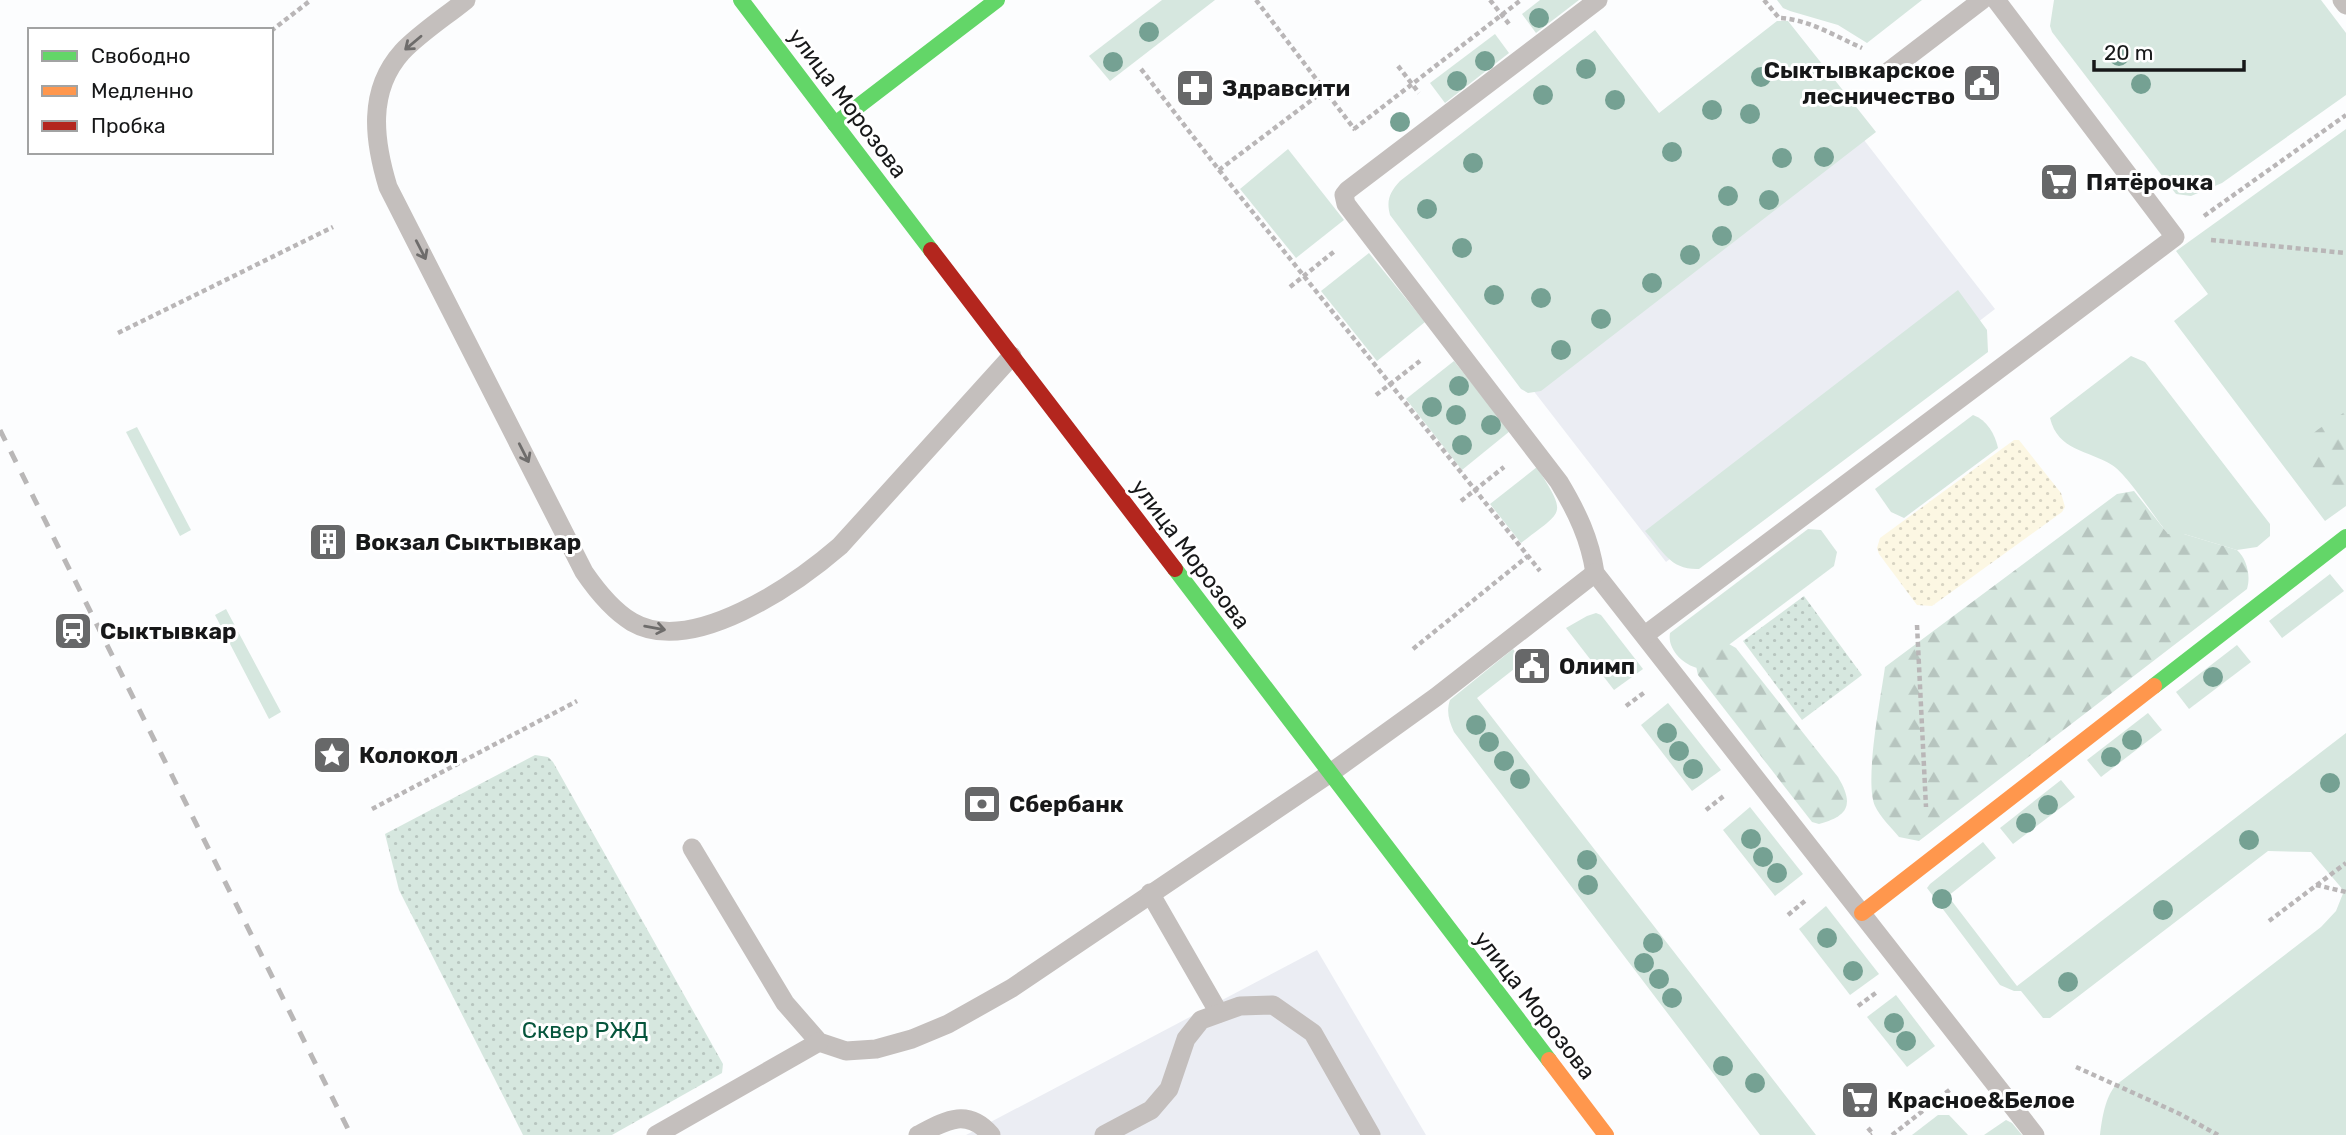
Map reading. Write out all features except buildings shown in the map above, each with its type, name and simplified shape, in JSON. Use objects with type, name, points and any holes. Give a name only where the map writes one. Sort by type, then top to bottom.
[{"type":"main road","name":"улица Морозова","points":[[741,0],[1606,1135]]},
{"type":"main road","points":[[835,124],[997,0]]},
{"type":"main road","points":[[1862,913],[2346,537]]},
{"type":"lane","points":[[466,0],[402,52],[384,80],[376,118],[378,155],[388,187],[584,572],[597,591],[634,623],[661,631],[694,628],[734,617],[809,572],[840,546],[1012,356]]},
{"type":"lane","points":[[1598,0],[1348,190],[1344,195],[1348,209],[1559,482],[1578,513],[1592,552],[1595,573],[2035,1135]]},
{"type":"lane","points":[[1889,71],[1982,0]]},
{"type":"lane","points":[[1645,635],[2175,237],[1996,0]]},
{"type":"lane","points":[[2343,0],[2346,5]]},
{"type":"lane","points":[[692,848],[785,1003],[819,1042],[846,1051],[876,1049],[912,1039],[948,1024],[1012,988],[1329,774],[1436,697],[1595,573]]},
{"type":"lane","points":[[1329,774],[1595,573]]},
{"type":"lane","points":[[1150,893],[1219,1013]]},
{"type":"lane","points":[[1104,1135],[1151,1110],[1169,1089],[1186,1038],[1201,1020],[1240,1006],[1273,1005],[1313,1033],[1371,1135]]},
{"type":"lane","points":[[656,1135],[819,1042]]},
{"type":"lane","points":[[918,1135],[946,1121],[965,1118],[982,1124],[990,1135]]},
{"type":"path","points":[[273,29],[311,0]]},
{"type":"path","points":[[1256,0],[1381,164]]},
{"type":"path","points":[[1354,129],[1521,0]]},
{"type":"path","points":[[1764,0],[1779,18],[1820,28],[1876,55],[1889,71]]},
{"type":"path","points":[[1141,69],[1562,598]]},
{"type":"path","points":[[1219,170],[1325,90]]},
{"type":"path","points":[[2175,237],[2346,115]]},
{"type":"path","points":[[118,333],[333,227]]},
{"type":"path","points":[[1290,287],[1363,229]]},
{"type":"path","points":[[2175,237],[2346,253]]},
{"type":"path","points":[[1376,395],[1448,338]]},
{"type":"path","points":[[1461,502],[1531,446]]},
{"type":"path","points":[[1413,649],[1528,556]]},
{"type":"path","points":[[1917,625],[1928,861]]},
{"type":"path","points":[[372,809],[577,701]]},
{"type":"path","points":[[2269,921],[2346,863]]},
{"type":"path","points":[[2316,885],[2346,892]]},
{"type":"path","points":[[1892,1135],[1981,1065]]},
{"type":"path","points":[[2076,1067],[2180,1114],[2218,1135]]},
{"type":"path","points":[[1868,1128],[1873,1133],[1871,1135]]},
{"type":"shaded area","points":[[1857,131],[1995,309],[1666,562],[1529,385]]},
{"type":"shaded area","points":[[1317,950],[1426,1135],[966,1135]]},
{"type":"green space","points":[[1162,0],[1215,0],[1110,81],[1089,56]]},
{"type":"green space","points":[[1540,0],[1579,0],[1536,33],[1522,14]]},
{"type":"green space","points":[[1777,0],[1922,0],[1867,43],[1838,25],[1783,8]]},
{"type":"green space","points":[[2054,0],[2321,0],[2346,33],[2346,95],[2222,183],[2191,196],[2176,194],[2052,32],[2050,26]]},
{"type":"green space","points":[[1777,21],[1788,21],[1876,132],[1541,391],[1528,393],[1521,389],[1390,215],[1389,201],[1394,189],[1400,181],[1595,30],[1659,113]]},
{"type":"green space","points":[[1495,34],[1509,53],[1445,103],[1430,83]]},
{"type":"green space","points":[[2346,129],[2346,506],[2325,521],[2174,321],[2208,294],[2176,251]]},
{"type":"green space","points":[[1288,149],[1344,220],[1296,258],[1240,189]]},
{"type":"green space","points":[[1369,253],[1425,322],[1377,361],[1321,291]]},
{"type":"green space","points":[[1958,290],[1987,330],[1988,352],[1699,569],[1674,563],[1662,552],[1645,531]]},
{"type":"green space","points":[[2131,356],[2145,362],[2270,524],[2270,536],[2257,547],[2237,550],[2184,534],[2168,534],[2118,470],[2067,443],[2054,429],[2050,418]]},
{"type":"green space","points":[[1454,361],[1510,431],[1462,470],[1406,399]]},
{"type":"green space","points":[[2346,411],[2346,492],[2330,491],[2317,485],[2309,475],[2305,459],[2306,448],[2313,433]]},
{"type":"green space","points":[[1973,415],[1990,428],[1998,448],[1904,518],[1891,512],[1875,489]]},
{"type":"green space","points":[[137,427],[191,530],[180,536],[126,432]]},
{"type":"green space","points":[[1537,467],[1553,495],[1557,511],[1546,524],[1521,543],[1490,504]]},
{"type":"green space","points":[[2134,491],[2168,534],[2184,534],[2237,550],[2247,568],[2247,589],[1919,841],[1899,837],[1877,810],[1872,794],[1872,759],[1885,667],[2117,494]]},
{"type":"green space","points":[[1808,529],[1821,530],[1837,552],[1834,566],[1698,668],[1687,664],[1677,655],[1671,645],[1670,633]]},
{"type":"green space","points":[[2330,574],[2344,591],[2282,638],[2269,621]]},
{"type":"green space","points":[[1804,596],[1862,675],[1802,720],[1743,641]]},
{"type":"green space","points":[[226,609],[281,712],[269,719],[215,615]]},
{"type":"green space","points":[[1596,613],[1601,615],[1643,669],[1614,690],[1566,628]]},
{"type":"green space","points":[[1720,639],[1736,648],[1838,777],[1847,802],[1846,808],[1837,817],[1819,824],[1812,822],[1698,675],[1696,661],[1700,651]]},
{"type":"green space","points":[[2237,645],[2251,662],[2189,709],[2176,692]]},
{"type":"green space","points":[[1513,649],[1523,662],[1477,698],[1816,1135],[1760,1135],[1454,732],[1448,709],[1450,700]]},
{"type":"green space","points":[[1668,703],[1721,770],[1692,791],[1641,725]]},
{"type":"green space","points":[[2148,713],[2162,730],[2101,777],[2087,760]]},
{"type":"green space","points":[[2346,733],[2346,1135],[2100,1135],[2107,1102],[2116,1085],[2321,927],[2336,911],[2344,891],[2311,852],[2268,851],[2050,1018],[2043,1018],[2021,991],[2000,985],[1927,888],[1983,842],[1996,858],[1948,896],[2017,986]]},
{"type":"green space","name":"Сквер РЖД","points":[[535,755],[548,757],[553,762],[723,1064],[722,1073],[612,1135],[523,1135],[399,890],[385,834]]},
{"type":"green space","points":[[2061,780],[2075,797],[2013,844],[2000,828]]},
{"type":"green space","points":[[1750,807],[1803,874],[1775,896],[1723,830]]},
{"type":"green space","points":[[1826,906],[1879,974],[1850,995],[1799,929]]},
{"type":"green space","points":[[1896,995],[1935,1046],[1907,1067],[1867,1017]]},
{"type":"green space","points":[[1938,1115],[1949,1115],[1968,1135],[1912,1135]]},
{"type":"green space","points":[[2006,1120],[2022,1135],[1984,1135]]},
{"type":"sand","points":[[2014,440],[2019,440],[2061,493],[2065,507],[2062,512],[1932,606],[1917,605],[1879,554],[1877,548],[1880,538]]},
{"type":"railway","points":[[0,430],[351,1135]]},
{"type":"traffic: fast","points":[[741,0],[835,124]]},
{"type":"traffic: fast","points":[[931,250],[835,124],[997,0]]},
{"type":"traffic: fast","points":[[2154,686],[2346,537]]},
{"type":"traffic: fast","points":[[1175,569],[1549,1060]]},
{"type":"traffic: slow","points":[[1862,913],[2154,686]]},
{"type":"traffic: slow","points":[[1549,1060],[1606,1135]]},
{"type":"traffic: jam","points":[[931,250],[1175,569]]},
{"type":"place","name":"Сыктывкарское лесничество","points":[[1982,83]]},
{"type":"place","name":"Здравсити","points":[[1195,88]]},
{"type":"place","name":"Пятёрочка","points":[[2059,182]]},
{"type":"place","name":"Вокзал Сыктывкар","points":[[328,542]]},
{"type":"place","name":"Сыктывкар","points":[[73,631]]},
{"type":"place","name":"Олимп","points":[[1532,666]]},
{"type":"place","name":"Колокол","points":[[332,755]]},
{"type":"place","name":"Сбербанк","points":[[982,804]]},
{"type":"place","name":"Красное&Белое","points":[[1860,1100]]}]
